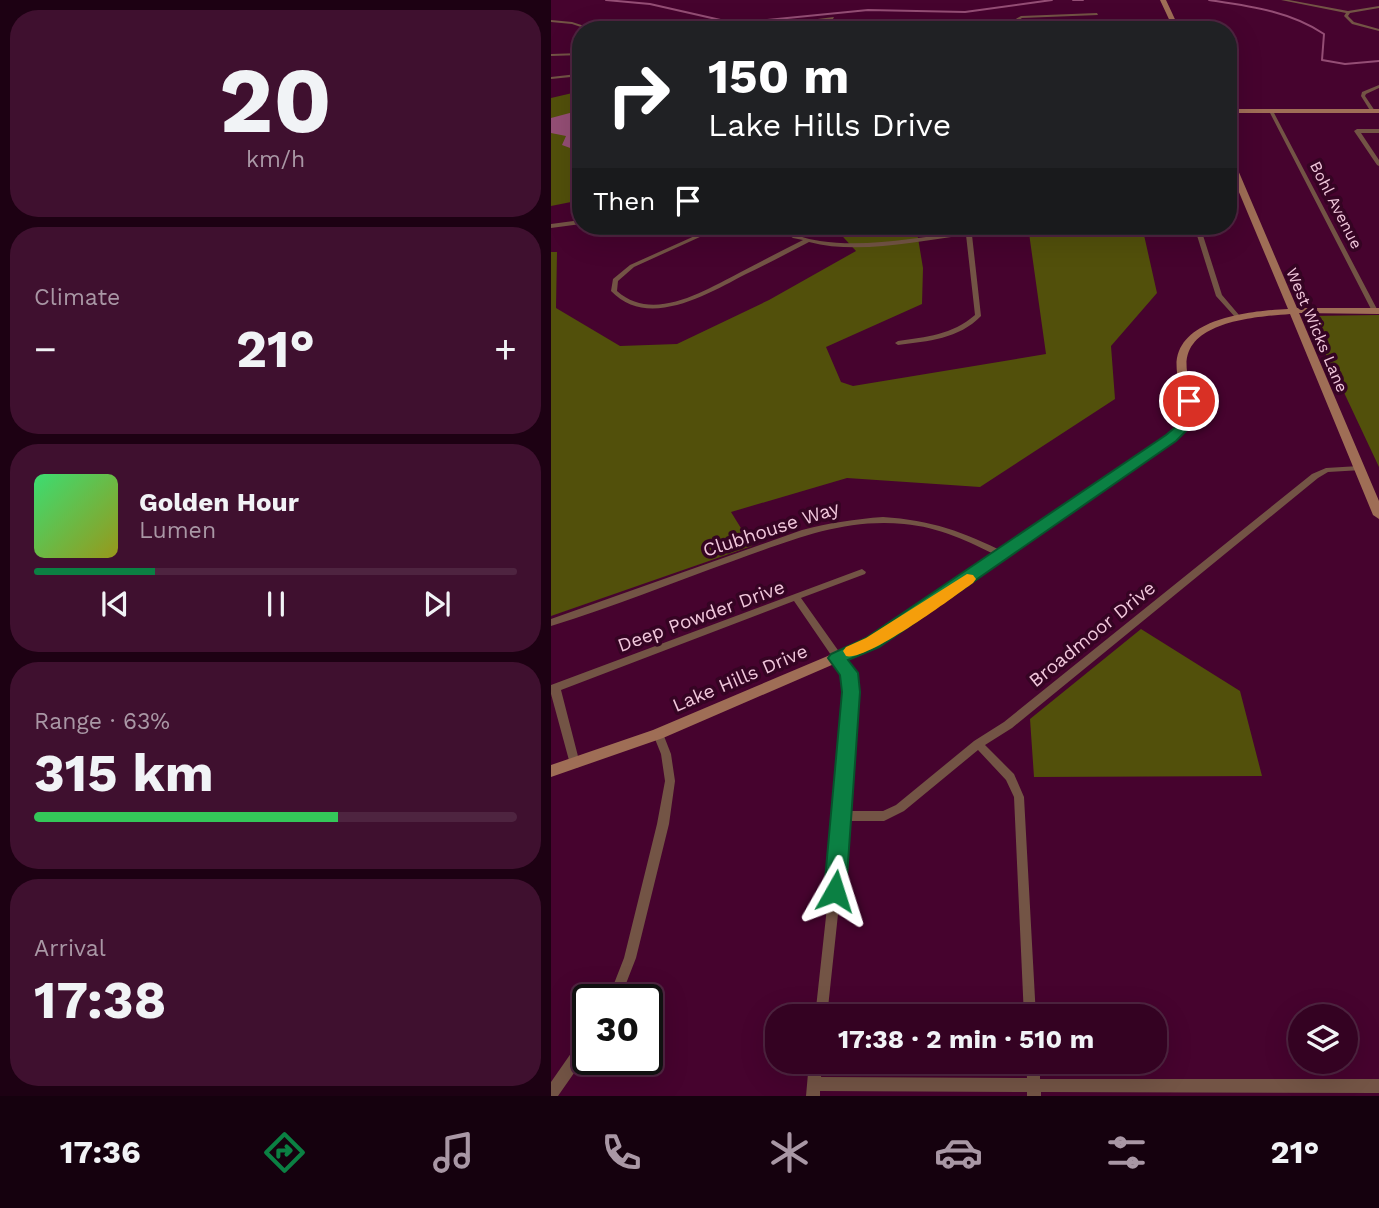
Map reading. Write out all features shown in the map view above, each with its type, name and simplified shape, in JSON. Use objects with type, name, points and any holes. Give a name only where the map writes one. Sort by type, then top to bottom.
[{"type":"street","points":[[1163,0],[1173,21]]},
{"type":"street","points":[[1283,0],[1348,12],[1379,7]]},
{"type":"street","points":[[1348,12],[1348,19],[1353,23],[1379,30]]},
{"type":"street","points":[[1016,21],[1032,15],[1097,14]]},
{"type":"street","points":[[807,21],[833,18]]},
{"type":"street","points":[[551,22],[572,23]]},
{"type":"street","points":[[551,55],[572,54]]},
{"type":"street","points":[[551,78],[572,76]]},
{"type":"street","points":[[1376,111],[1363,96],[1379,86]]},
{"type":"street","points":[[1237,111],[1376,111]]},
{"type":"street","name":"Bohl Avenue","points":[[1271,111],[1377,311]]},
{"type":"street","points":[[1379,131],[1357,131],[1379,164]]},
{"type":"street","name":"West Wicks Lane","points":[[1237,178],[1379,515]]},
{"type":"street","points":[[551,226],[572,223]]},
{"type":"street","points":[[701,235],[623,271],[613,283],[614,292],[623,300],[640,305],[666,305],[685,301],[808,240]]},
{"type":"street","points":[[793,235],[808,240],[858,244],[925,235]]},
{"type":"street","points":[[898,343],[945,336],[967,327],[978,316],[970,235]]},
{"type":"street","points":[[1200,235],[1219,296],[1237,316]]},
{"type":"street","name":"Lake Hills Drive","points":[[551,771],[658,734],[873,642],[1003,555],[1179,432],[1185,425],[1190,409],[1182,375],[1182,354],[1198,333],[1237,316],[1377,311]]},
{"type":"street","name":"Broadmoor Drive","points":[[843,816],[884,816],[900,808],[977,744],[1008,725],[1315,476],[1326,470],[1358,468]]},
{"type":"street","name":"Clubhouse Way","points":[[551,623],[805,532],[841,522],[902,520],[928,524],[956,531],[1003,555]]},
{"type":"street","name":"Deep Powder Drive","points":[[553,689],[863,572]]},
{"type":"street","points":[[797,599],[849,673],[851,692],[843,816],[822,1004]]},
{"type":"street","points":[[553,689],[575,764]]},
{"type":"street","points":[[620,984],[630,958],[663,824],[670,782],[666,754],[658,734]]},
{"type":"street","points":[[977,744],[1010,777],[1019,797],[1029,1004]]},
{"type":"street","points":[[551,1094],[572,1064]]},
{"type":"street","points":[[813,1090],[1228,1092],[1379,1086]]},
{"type":"shaded area","points":[[572,93],[572,202],[551,206],[551,98]]},
{"type":"shaded area","points":[[572,112],[572,149],[562,145],[566,136],[551,133],[551,118]]},
{"type":"shaded area","points":[[841,235],[918,235],[923,268],[922,304],[826,347],[841,382],[853,386],[1046,354],[1029,235],[1144,235],[1157,293],[1111,346],[1115,399],[980,487],[847,478],[731,512],[752,546],[551,616],[551,252],[557,252],[556,308],[620,346],[677,344],[769,300],[856,251]]},
{"type":"shaded area","points":[[1379,315],[1379,467],[1308,316]]},
{"type":"shaded area","points":[[1141,629],[1240,691],[1262,776],[1034,777],[1030,719]]},
{"type":"waterway","points":[[606,0],[650,4],[725,21],[758,21],[868,10],[965,12],[1052,0]]},
{"type":"waterway","points":[[1073,0],[1083,0]]},
{"type":"waterway","points":[[1209,0],[1269,11],[1311,26],[1324,34],[1322,60],[1345,64],[1379,61]]},
{"type":"slow traffic","points":[[852,651],[873,642],[967,579]]},
{"type":"route","points":[[835,891],[851,692],[849,673],[837,658],[873,642],[895,628],[1171,438],[1185,425],[1190,409],[1189,401]]}]
